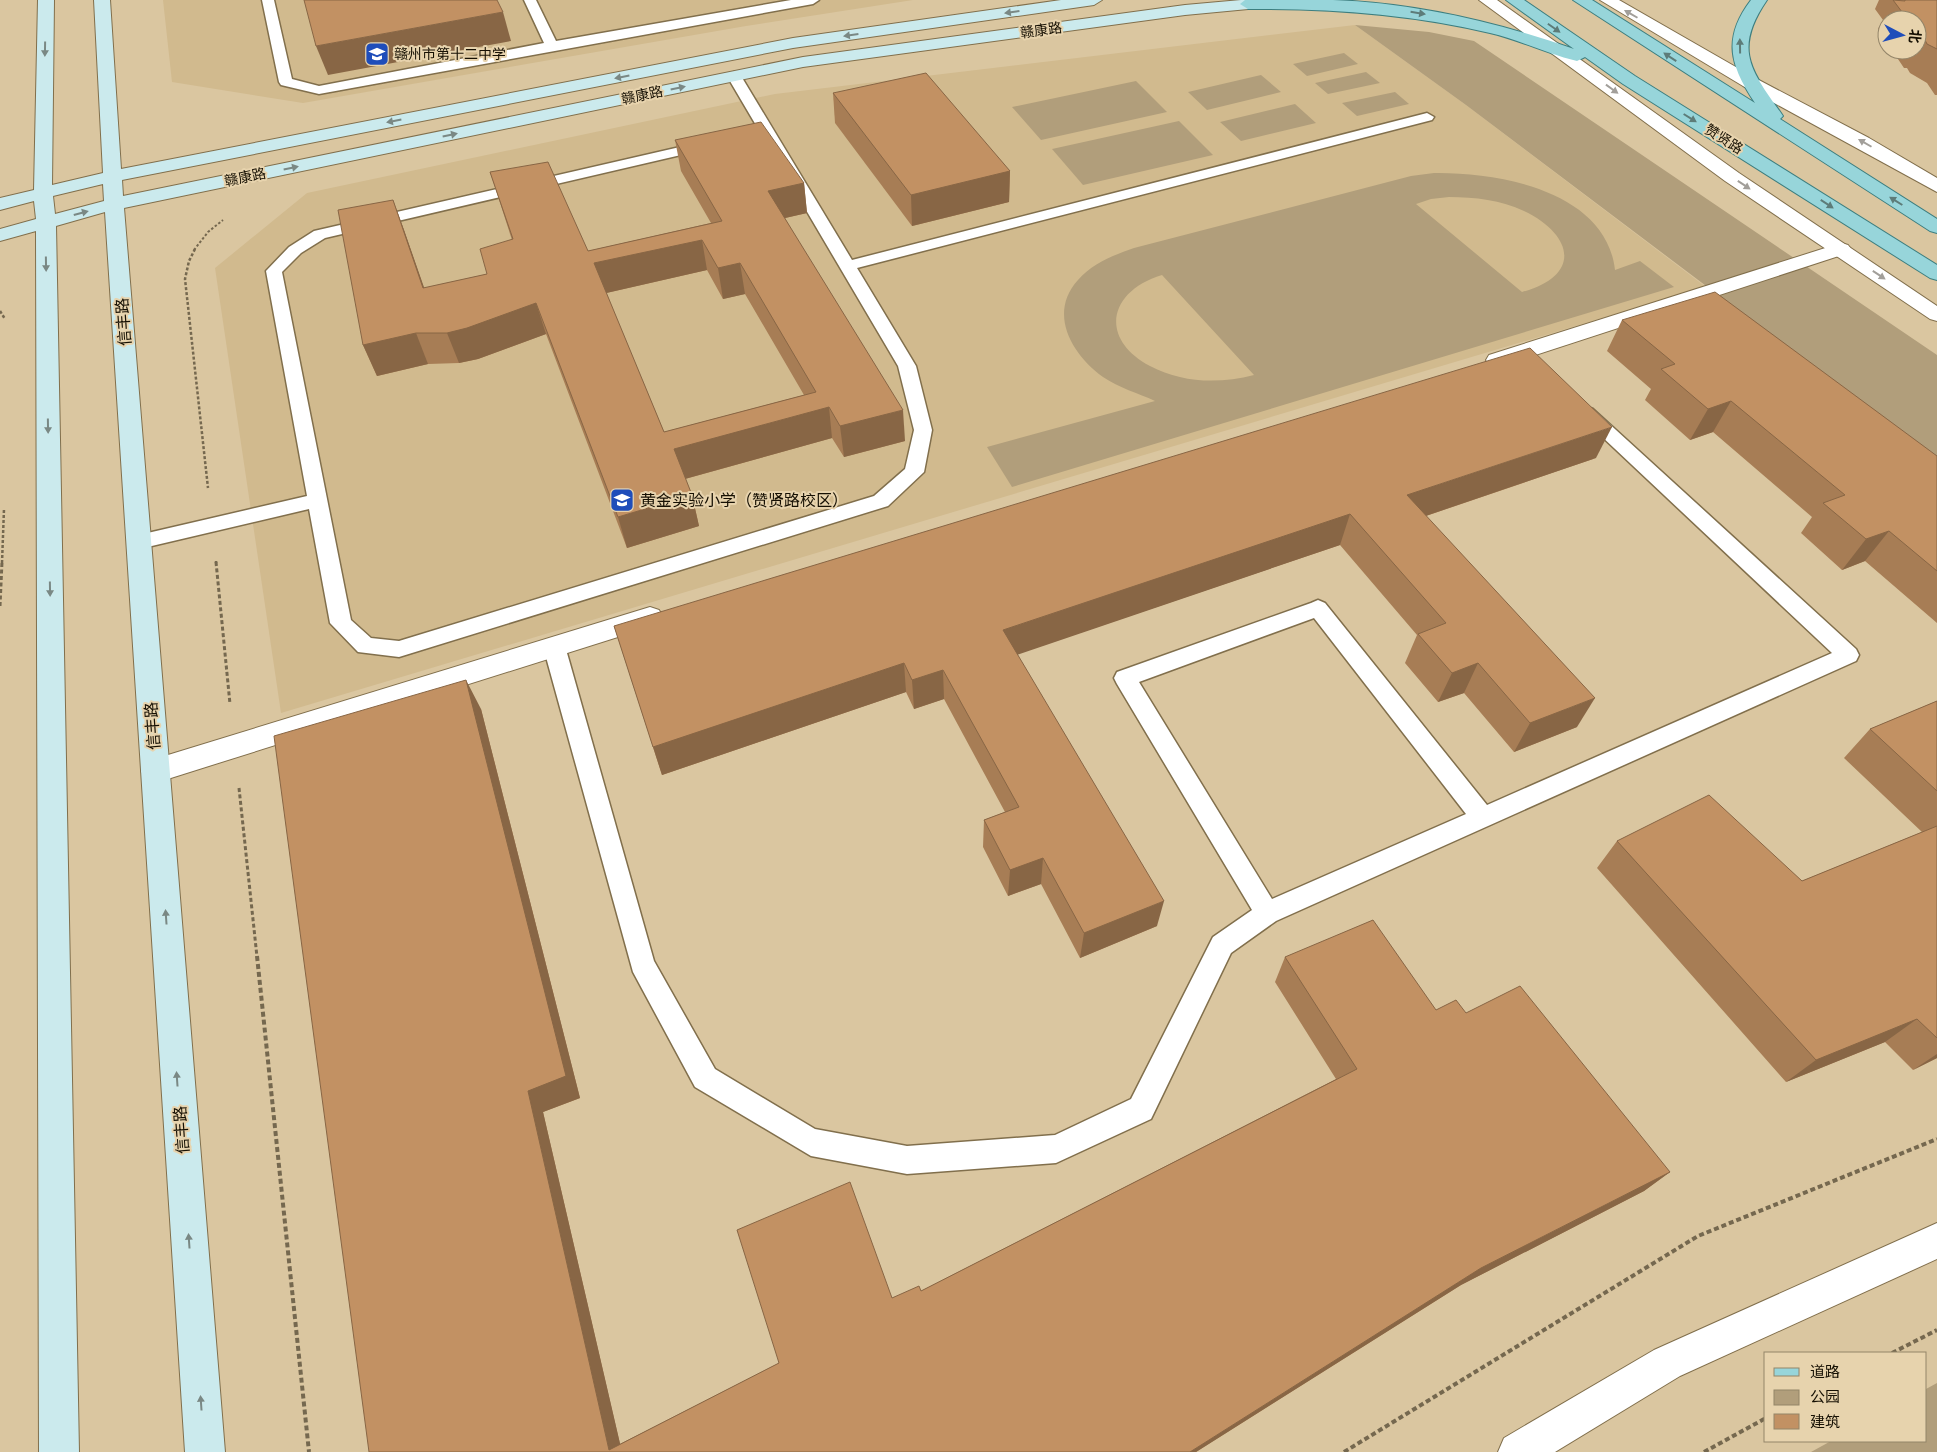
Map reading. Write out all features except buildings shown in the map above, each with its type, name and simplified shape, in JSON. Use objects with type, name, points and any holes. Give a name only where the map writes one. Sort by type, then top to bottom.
[{"type":"main road","points":[[46,0],[43,193],[46,222],[59,1452]]},
{"type":"main road","name":"信丰路","points":[[102,0],[112,176],[205,1452]]},
{"type":"main road","name":"赣康路","points":[[0,204],[112,176],[793,43],[1094,0]]},
{"type":"main road","name":"赣康路","points":[[0,235],[114,204],[803,62],[1185,10],[1291,0]]},
{"type":"main road","name":"赞贤路","points":[[1514,0],[1629,80],[1937,274]]},
{"type":"main road","points":[[1581,0],[1937,227]]},
{"type":"main road","points":[[1759,0],[1747,15],[1741,31],[1740,56],[1749,82],[1777,122],[1802,142]]},
{"type":"main road","points":[[1248,4],[1316,3],[1395,9],[1486,26],[1555,48],[1629,80]]},
{"type":"street","points":[[1487,0],[1732,177],[1937,315]]},
{"type":"street","points":[[1608,0],[1749,82],[1863,142],[1937,186]]},
{"type":"street","points":[[1474,367],[1841,249]]},
{"type":"street","points":[[155,771],[668,612]]},
{"type":"street","points":[[1518,1452],[1667,1363],[1937,1241]]},
{"type":"lane","points":[[268,0],[286,82],[320,90],[552,46],[813,0]]},
{"type":"lane","points":[[530,0],[552,46]]},
{"type":"lane","points":[[727,140],[320,234],[295,250],[274,270],[340,623],[366,646],[400,649],[881,502],[914,472],[924,430],[907,366],[765,131],[734,76]]},
{"type":"lane","points":[[847,266],[1427,117]]},
{"type":"lane","points":[[746,136],[765,131]]},
{"type":"lane","points":[[1522,353],[1544,373]]},
{"type":"lane","points":[[554,646],[642,964],[705,1078],[811,1142],[907,1160],[1056,1149],[1140,1109],[1222,945],[1267,913],[1848,655],[1572,400]]},
{"type":"lane","points":[[138,542],[317,500]]},
{"type":"lane","points":[[1267,913],[1125,678],[1318,608],[1483,817]]},
{"type":"path","points":[[227,216],[202,238],[192,252],[186,265],[185,279],[308,1452]]},
{"type":"path","points":[[1344,1452],[1698,1236],[1937,1139]]},
{"type":"path","points":[[1894,1352],[1937,1330]]},
{"type":"path","points":[[1704,1452],[1764,1419]]},
{"type":"shaded area","name":"赣州市第十二中学","points":[[163,0],[913,0],[746,26],[303,103],[172,82]]},
{"type":"shaded area","name":"黄金实验小学（赞贤路校区）","points":[[1355,25],[1466,105],[1706,287],[281,713],[215,268],[307,193],[775,94]]},
{"type":"green space","points":[[1355,25],[1429,32],[1474,41],[1937,355],[1937,460],[1466,105]]},
{"type":"green space","points":[[1344,53],[1358,64],[1307,76],[1293,64]]},
{"type":"green space","points":[[1366,72],[1380,83],[1328,94],[1315,83]]},
{"type":"green space","points":[[1261,75],[1281,92],[1207,110],[1188,92]]},
{"type":"green space","points":[[1136,81],[1167,112],[1041,140],[1012,107]]},
{"type":"green space","points":[[1395,92],[1409,104],[1357,116],[1342,103]]},
{"type":"green space","points":[[1295,104],[1316,123],[1241,141],[1220,122]]},
{"type":"green space","points":[[1179,121],[1213,155],[1083,185],[1052,149]]},
{"type":"green space","points":[[1434,173],[1488,177],[1517,182],[1546,192],[1571,204],[1592,221],[1607,243],[1615,270],[1640,261],[1674,287],[1012,487],[987,447],[1155,401],[1103,377],[1081,357],[1073,345],[1064,319],[1065,306],[1069,293],[1078,280],[1090,269],[1111,257],[1134,248],[1411,176]],"holes":[[[1449,197],[1497,202],[1515,207],[1541,221],[1561,243],[1564,254],[1562,266],[1555,276],[1541,285],[1522,292],[1416,204],[1431,199]],[[1162,275],[1254,375],[1214,381],[1188,379],[1162,372],[1133,355],[1122,342],[1117,329],[1117,316],[1121,303],[1130,292],[1144,282]]]},
{"type":"green space","points":[[1937,1383],[1937,1452],[1811,1452],[1829,1442],[1927,1442],[1927,1388]]},
{"type":"place","name":"赣州市第十二中学","points":[[377,54]]},
{"type":"place","name":"黄金实验小学（赞贤路校区）","points":[[622,500]]}]
